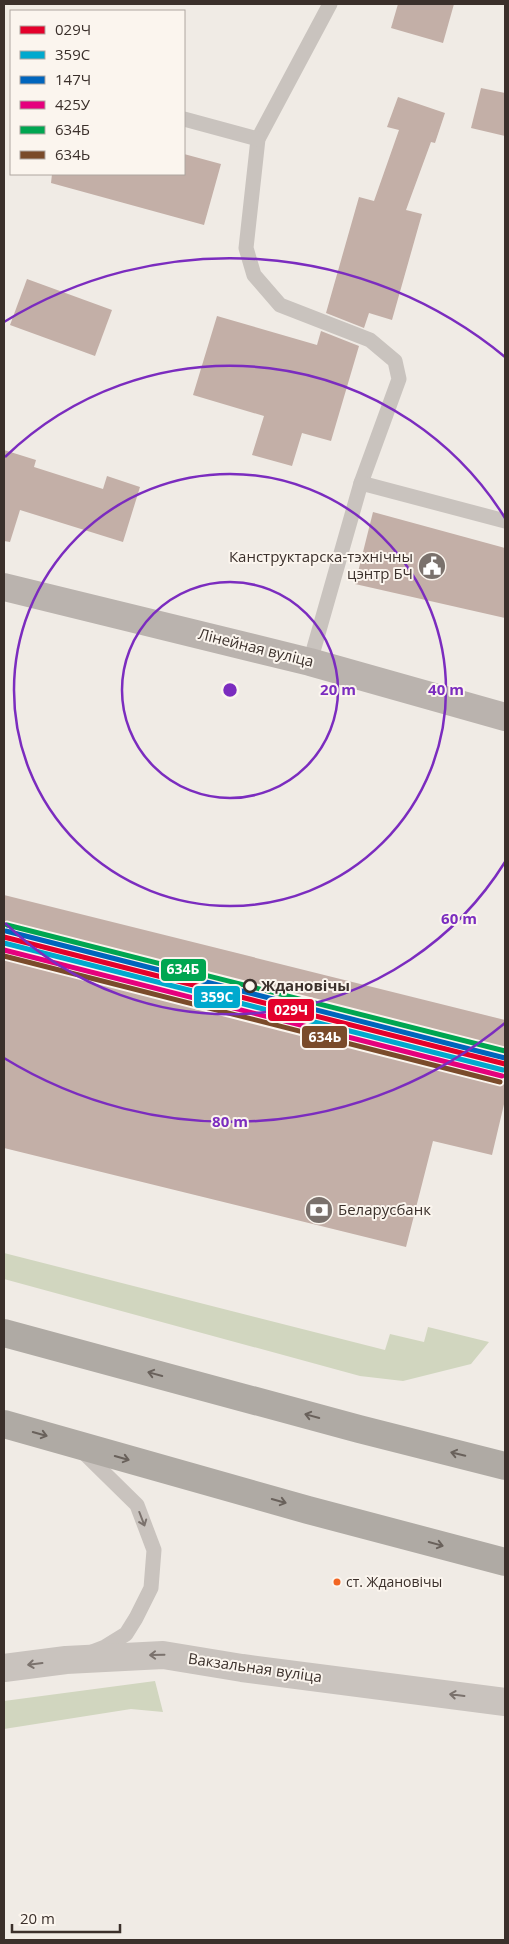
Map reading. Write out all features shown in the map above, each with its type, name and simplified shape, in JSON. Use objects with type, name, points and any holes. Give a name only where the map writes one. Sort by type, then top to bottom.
[{"type":"highway","points":[[4,1333],[359,1429],[505,1466]]},
{"type":"highway","points":[[4,1424],[299,1507],[505,1562]]},
{"type":"street","name":"Лінейная вуліца","points":[[4,587],[310,662],[505,717]]},
{"type":"street","name":"Вакзальная вуліца","points":[[4,1668],[66,1660],[163,1655],[242,1668],[505,1702]]},
{"type":"lane","points":[[310,662],[361,483],[399,379],[395,361],[370,340],[280,305],[254,275],[246,248],[258,139],[330,4]]},
{"type":"lane","points":[[185,119],[258,139]]},
{"type":"lane","points":[[361,483],[505,521]]},
{"type":"lane","points":[[66,1660],[105,1647],[126,1634],[151,1588],[154,1565],[154,1550],[137,1506],[75,1445]]},
{"type":"green space","points":[[4,1253],[385,1350],[390,1334],[424,1342],[428,1327],[489,1342],[471,1364],[403,1381],[360,1376],[4,1279]]},
{"type":"green space","points":[[155,1681],[163,1712],[131,1709],[4,1729],[4,1701]]},
{"type":"building","points":[[398,4],[454,4],[443,43],[391,28]]},
{"type":"building","points":[[481,88],[505,93],[505,136],[471,128]]},
{"type":"building","points":[[398,97],[445,113],[435,143],[431,142],[406,210],[422,214],[392,320],[369,313],[364,328],[326,313],[359,197],[374,201],[399,130],[387,127]]},
{"type":"building","points":[[185,154],[221,164],[204,225],[51,183],[52,175],[185,175]]},
{"type":"building","points":[[27,279],[112,310],[95,356],[10,325]]},
{"type":"building","points":[[217,316],[317,345],[321,331],[359,346],[331,441],[302,433],[292,466],[252,455],[264,416],[193,395]]},
{"type":"building","points":[[4,450],[36,460],[34,467],[103,489],[107,476],[140,487],[123,542],[20,510],[10,542],[4,541]]},
{"type":"building","name":"Канструктарска-тэхнічны цэнтр БЧ","points":[[373,512],[505,548],[505,618],[355,584]]},
{"type":"building","points":[[4,895],[505,1020],[505,1100],[492,1155],[433,1141],[406,1247],[4,1148]]},
{"type":"transit line","name":"634Б","points":[[7,925],[505,1051]]},
{"type":"transit line","name":"147Ч","points":[[6,931],[505,1058]]},
{"type":"transit line","name":"029Ч","points":[[4,937],[505,1064]]},
{"type":"transit line","name":"359С","points":[[4,943],[503,1070]]},
{"type":"transit line","name":"425У","points":[[4,950],[502,1076]]},
{"type":"transit line","name":"634Ь","points":[[4,956],[500,1082]]},
{"type":"place","name":"Канструктарска-тэхнічны цэнтр БЧ","points":[[432,566]]},
{"type":"place","name":"Ждановічы","points":[[250,986]]},
{"type":"place","name":"Беларусбанк","points":[[319,1210]]},
{"type":"place","name":"ст. Ждановічы","points":[[337,1582]]}]
